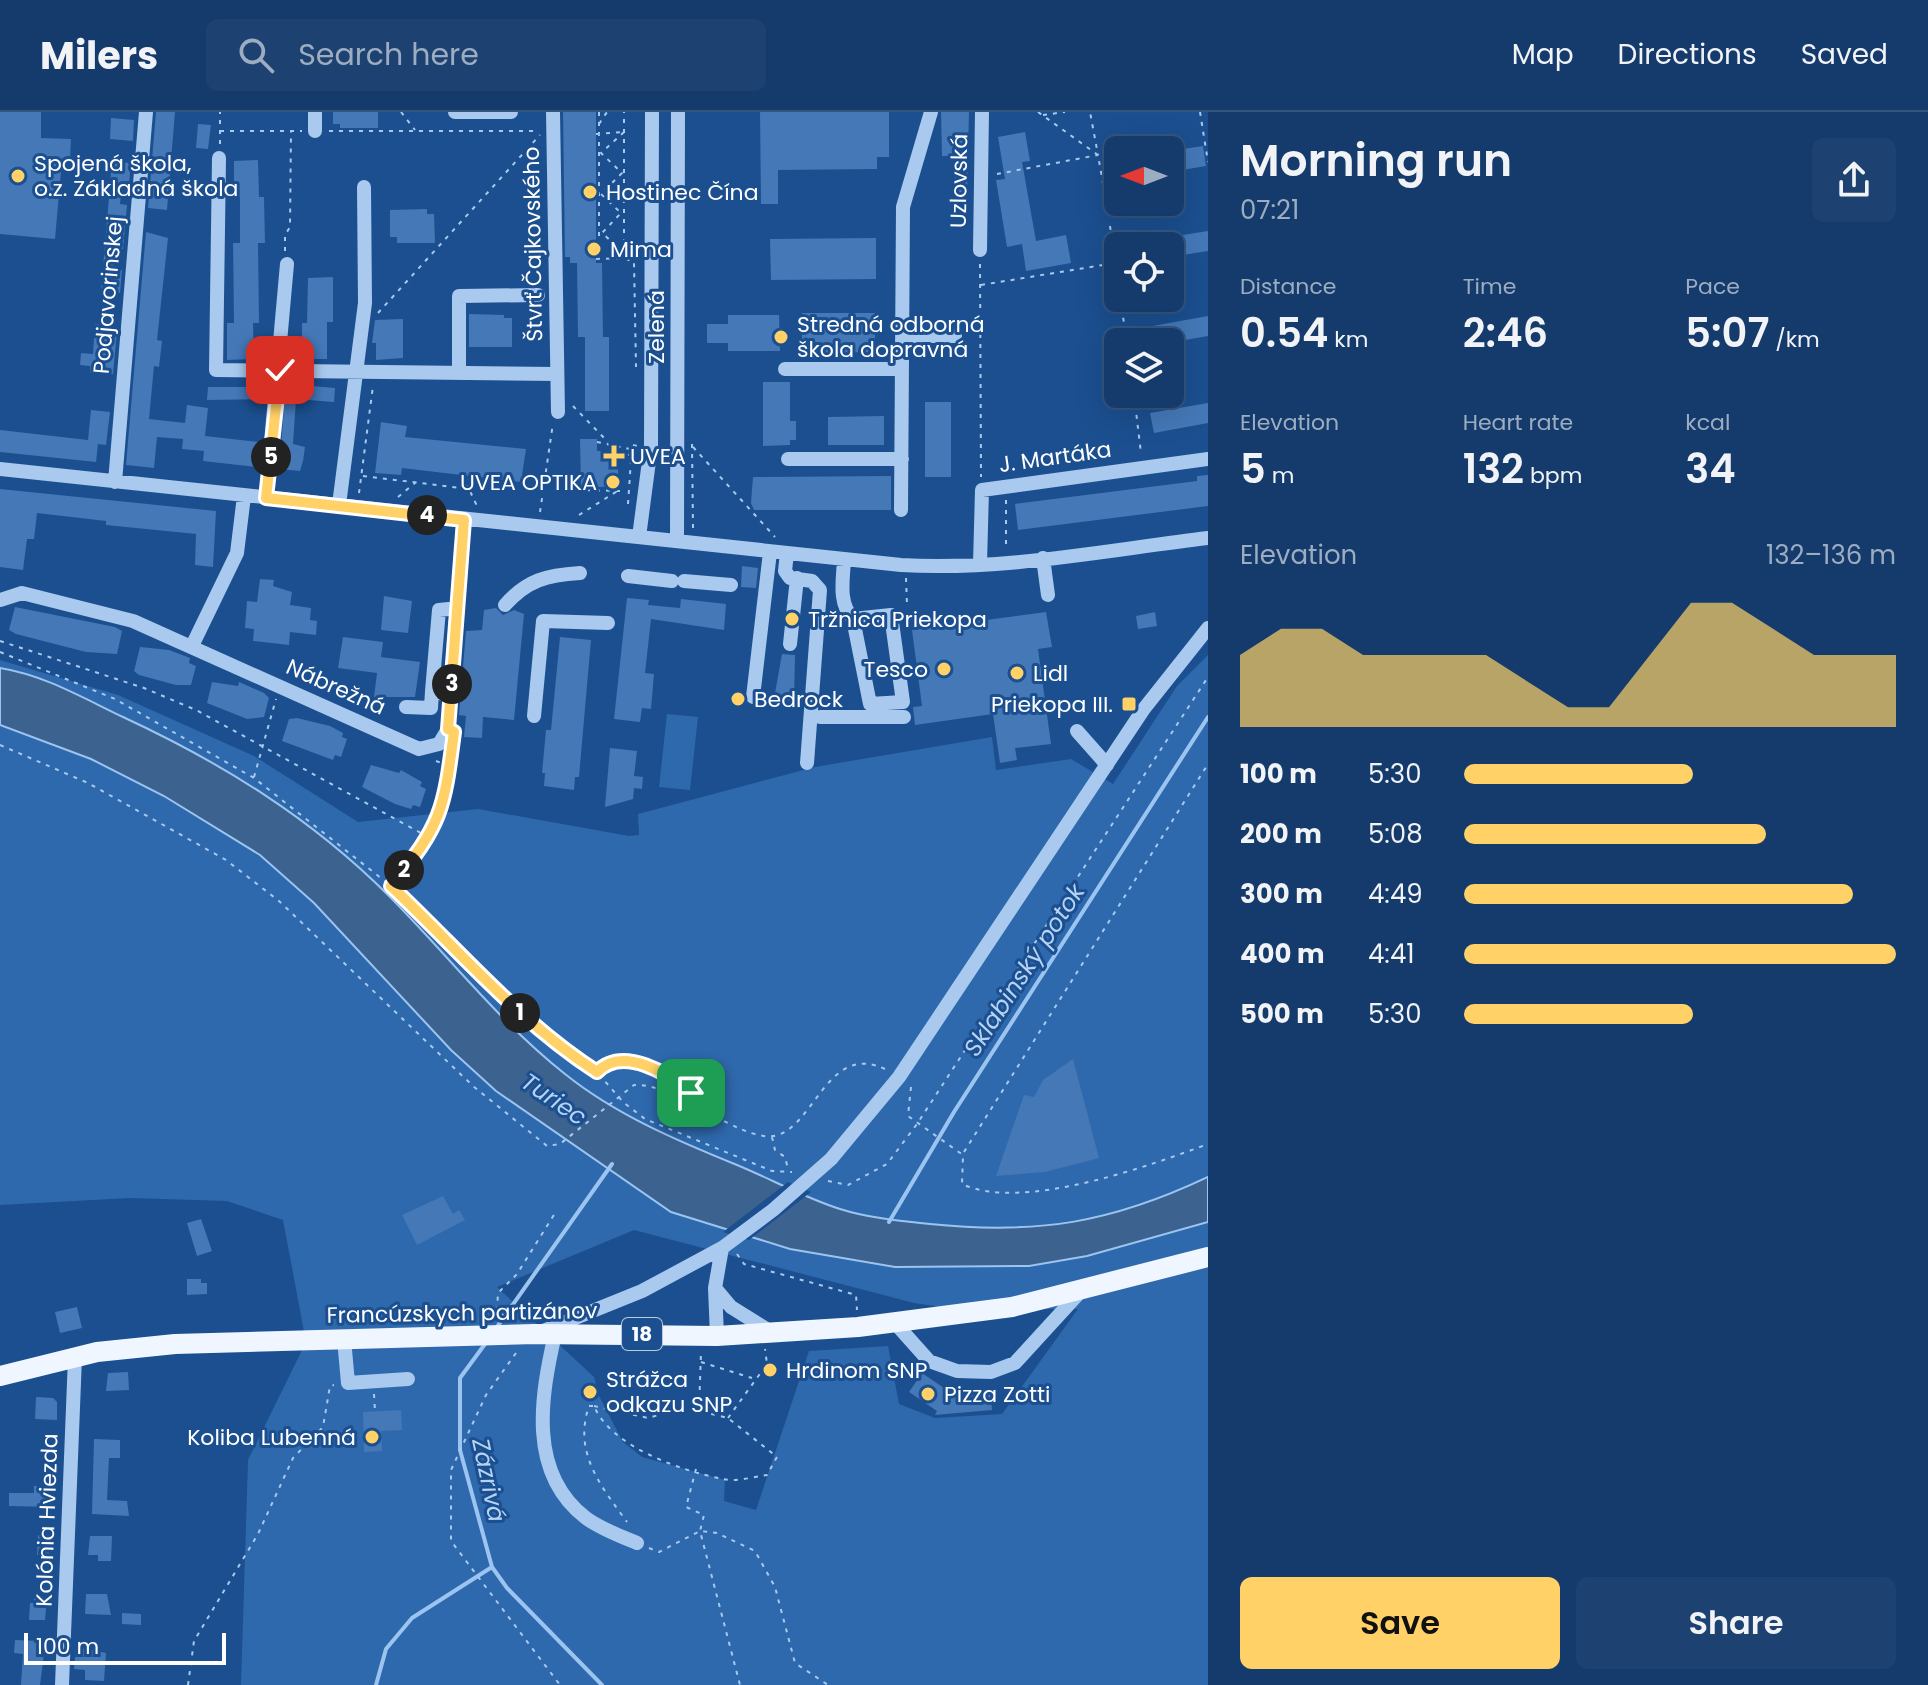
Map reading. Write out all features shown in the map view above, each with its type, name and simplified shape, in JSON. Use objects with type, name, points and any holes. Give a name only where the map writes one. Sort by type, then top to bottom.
[{"type":"main road","name":"Francúzskych partizánov","points":[[0,1376],[75,1357],[175,1344],[545,1334],[709,1343],[769,1341],[1012,1307],[1208,1257]]},
{"type":"street","name":"Podjavorinskej","points":[[115,482],[146,112]]},
{"type":"street","points":[[315,112],[315,131]]},
{"type":"street","points":[[455,112],[511,112]]},
{"type":"street","name":"Štvrť Čajkovského","points":[[553,112],[557,374],[564,408]]},
{"type":"street","name":"Zelená","points":[[639,537],[651,446],[652,112]]},
{"type":"street","name":"Zelená","points":[[677,541],[678,112]]},
{"type":"street","points":[[901,510],[903,207],[931,112]]},
{"type":"street","name":"Uzlovská","points":[[980,250],[982,112]]},
{"type":"street","name":"Štvrť Čajkovského","points":[[219,158],[216,370],[557,374]]},
{"type":"street","points":[[339,505],[354,371],[363,329],[364,187]]},
{"type":"street","points":[[266,498],[280,370],[287,264]]},
{"type":"street","name":"Štvrť Čajkovského","points":[[459,373],[459,296],[538,295]]},
{"type":"street","points":[[903,336],[955,336]]},
{"type":"street","points":[[785,369],[902,369]]},
{"type":"street","points":[[788,459],[902,459]]},
{"type":"street","name":"J. Martáka","points":[[980,564],[982,490],[1208,459]]},
{"type":"street","points":[[0,469],[933,567],[1043,558],[1208,538]]},
{"type":"street","points":[[192,646],[237,553],[244,496]]},
{"type":"street","points":[[448,729],[464,520]]},
{"type":"street","points":[[779,549],[790,578],[812,581],[820,590],[807,763]]},
{"type":"street","points":[[753,697],[779,549]]},
{"type":"street","points":[[1043,558],[1048,595]]},
{"type":"street","points":[[844,560],[842,593],[846,612],[853,619],[872,711]]},
{"type":"street","points":[[505,605],[526,584],[540,577],[580,573]]},
{"type":"street","points":[[628,576],[731,585]]},
{"type":"street","points":[[790,644],[797,578]]},
{"type":"street","name":"Nábrežná","points":[[0,600],[22,593],[133,621],[419,749],[439,744],[448,729]]},
{"type":"street","points":[[406,707],[431,708],[439,610],[458,608]]},
{"type":"street","points":[[820,717],[872,711],[903,702],[891,615],[853,619]]},
{"type":"street","points":[[534,716],[543,621],[608,623]]},
{"type":"street","points":[[637,1543],[585,1517],[559,1487],[546,1460],[542,1428],[545,1334],[642,1291],[731,1245],[807,1182],[861,1127],[899,1077],[1143,710],[1208,628]]},
{"type":"street","points":[[432,691],[451,696]]},
{"type":"street","points":[[872,711],[904,717]]},
{"type":"street","points":[[1077,731],[1107,765]]},
{"type":"street","points":[[709,1343],[715,1288],[731,1245]]},
{"type":"street","points":[[715,1288],[769,1341]]},
{"type":"street","points":[[896,1324],[929,1361],[957,1371],[991,1372],[1015,1363],[1080,1292]]},
{"type":"street","points":[[344,1339],[348,1383],[408,1379]]},
{"type":"street","name":"Kolónia Hviezda","points":[[62,1685],[75,1357]]},
{"type":"path","points":[[219,158],[220,112]]},
{"type":"path","points":[[401,112],[415,131]]},
{"type":"path","points":[[599,112],[600,233],[597,259],[624,258],[634,262],[636,367]]},
{"type":"path","points":[[599,125],[607,112]]},
{"type":"path","points":[[624,112],[624,258]]},
{"type":"path","points":[[1038,112],[1098,155]]},
{"type":"path","points":[[1042,115],[1065,112]]},
{"type":"path","points":[[1090,112],[1104,189]]},
{"type":"path","points":[[1200,112],[1208,162]]},
{"type":"path","points":[[220,131],[544,131],[363,329]]},
{"type":"path","points":[[287,264],[284,259],[285,235],[290,227],[291,131]]},
{"type":"path","points":[[597,134],[624,132]]},
{"type":"path","points":[[600,153],[624,132]]},
{"type":"path","points":[[600,153],[623,173]]},
{"type":"path","points":[[981,178],[1098,155]]},
{"type":"path","points":[[600,194],[623,173]]},
{"type":"path","points":[[600,194],[623,213]]},
{"type":"path","points":[[600,233],[623,213]]},
{"type":"path","points":[[1110,226],[1111,232]]},
{"type":"path","points":[[600,233],[624,253]]},
{"type":"path","points":[[980,250],[982,490]]},
{"type":"path","points":[[980,285],[1104,265]]},
{"type":"path","points":[[360,493],[375,372]]},
{"type":"path","points":[[564,408],[608,442]]},
{"type":"path","points":[[1136,408],[1143,467]]},
{"type":"path","points":[[597,442],[608,442],[632,450]]},
{"type":"path","points":[[634,505],[626,503],[632,445],[644,446]]},
{"type":"path","points":[[692,446],[779,549]]},
{"type":"path","points":[[618,454],[631,455]]},
{"type":"path","points":[[362,476],[467,489]]},
{"type":"path","points":[[468,479],[467,489],[477,506]]},
{"type":"path","points":[[618,481],[628,481]]},
{"type":"path","points":[[398,497],[416,483]]},
{"type":"path","points":[[1006,486],[1006,551]]},
{"type":"path","points":[[576,490],[627,491]]},
{"type":"path","points":[[574,518],[619,490]]},
{"type":"path","points":[[906,578],[907,605]]},
{"type":"path","points":[[0,641],[144,688],[263,745],[430,838]]},
{"type":"path","points":[[0,652],[115,699],[254,778],[391,886],[434,926],[474,973],[557,1046],[597,1072],[645,1119],[772,1171],[788,1170],[785,1157],[775,1150],[772,1137]]},
{"type":"path","points":[[831,1182],[848,1185],[887,1164],[917,1124],[1208,677]]},
{"type":"path","points":[[254,778],[273,709]]},
{"type":"path","points":[[391,886],[430,838],[447,795],[454,732],[448,729]]},
{"type":"path","points":[[0,745],[88,783],[226,860],[290,911],[484,1096],[542,1143],[560,1144],[631,1086],[644,1085],[772,1137],[786,1131],[832,1080],[848,1067],[867,1063],[892,1072]]},
{"type":"path","points":[[1208,764],[978,1125],[963,1155],[962,1184],[1007,1193],[1104,1178],[1208,1144]]},
{"type":"path","points":[[597,1072],[619,1061],[643,1065],[680,1084],[691,1093],[696,1107]]},
{"type":"path","points":[[907,1082],[912,1092],[907,1113],[917,1124],[963,1155]]},
{"type":"path","points":[[557,1210],[517,1274],[498,1293],[497,1310],[514,1320],[516,1357],[486,1395],[451,1470],[451,1541],[560,1685]]},
{"type":"path","points":[[731,1245],[738,1260],[744,1264],[856,1295],[857,1313]]},
{"type":"path","points":[[728,1418],[753,1379],[767,1364],[769,1341]]},
{"type":"path","points":[[699,1411],[701,1362],[709,1343]]},
{"type":"path","points":[[701,1362],[753,1379]]},
{"type":"path","points":[[188,1685],[194,1641],[258,1534],[293,1458],[323,1427],[330,1386],[348,1383]]},
{"type":"path","points":[[374,1404],[375,1412]]},
{"type":"path","points":[[594,1406],[606,1425],[628,1443],[665,1461],[725,1480],[767,1475],[777,1457],[728,1418],[699,1411],[676,1410],[648,1418],[594,1406],[589,1406],[585,1416],[585,1452],[593,1474],[630,1526]]},
{"type":"path","points":[[696,1469],[686,1507],[704,1515],[700,1531],[740,1685]]},
{"type":"path","points":[[637,1543],[659,1552],[700,1531],[717,1533],[755,1551],[775,1587],[795,1663],[828,1685]]},
{"type":"shaded area","points":[[1208,655],[1208,1685],[241,1685],[248,1460],[306,1342],[283,1220],[227,1201],[130,1198],[0,1205],[0,660],[118,695],[254,756],[358,822],[478,809],[629,836],[639,835],[638,814],[815,767],[992,737],[996,770],[1071,759],[1113,784],[1177,686]],"holes":[[[634,1230],[914,1303],[954,1309],[1078,1309],[1002,1414],[935,1418],[899,1404],[888,1346],[809,1351],[756,1510],[724,1501],[725,1480],[642,1457],[623,1442],[599,1396],[594,1377],[497,1287]]]},
{"type":"shaded area","points":[[667,714],[698,717],[690,790],[659,787]]},
{"type":"water","name":"Turiec","points":[[0,668],[48,682],[78,695],[195,753],[264,794],[359,867],[541,1054],[605,1102],[670,1136],[827,1205],[885,1219],[1005,1228],[1073,1222],[1139,1205],[1208,1177],[1208,1222],[1087,1256],[1029,1266],[895,1267],[790,1249],[671,1212],[496,1091],[451,1050],[314,903],[260,855],[164,796],[91,759],[0,725]]},
{"type":"pier","points":[[788,1182],[811,1192],[749,1240],[723,1232]]},
{"type":"building","name":"Spojená škola, o.z. Základná škola","points":[[0,112],[41,112],[41,138],[71,139],[70,160],[62,160],[55,239],[0,234]]},
{"type":"building","points":[[156,112],[175,112],[167,210],[148,208]]},
{"type":"building","points":[[333,112],[378,112],[378,128],[340,128],[340,124],[333,124]]},
{"type":"building","points":[[563,112],[596,112],[596,263],[602,263],[603,337],[609,337],[609,411],[585,411],[585,337],[578,337],[577,263],[570,263],[570,257],[565,257]]},
{"type":"building","points":[[760,112],[889,112],[889,157],[877,157],[877,169],[778,170],[778,204],[761,204]]},
{"type":"building","points":[[941,112],[969,112],[967,196],[955,196],[954,156],[942,156]]},
{"type":"building","points":[[111,118],[134,120],[133,141],[110,139]]},
{"type":"building","points":[[198,124],[211,125],[208,149],[196,148]]},
{"type":"building","points":[[1025,132],[1030,161],[1022,162],[1036,241],[1066,235],[1071,263],[1026,271],[1022,244],[1007,247],[996,180],[1005,179],[998,137]]},
{"type":"building","points":[[1203,146],[1206,166],[1184,170],[1184,149]]},
{"type":"building","points":[[258,160],[259,197],[264,197],[265,243],[258,243],[259,323],[253,323],[254,359],[227,360],[227,323],[234,323],[233,243],[240,243],[240,197],[234,198],[234,161]]},
{"type":"building","points":[[112,162],[131,163],[129,184],[122,183],[120,204],[127,205],[123,249],[114,248],[113,270],[122,270],[120,293],[101,291]]},
{"type":"building","points":[[427,209],[427,214],[434,214],[435,243],[397,243],[397,237],[390,237],[390,210]]},
{"type":"building","points":[[1208,231],[1208,251],[1184,255],[1184,235]]},
{"type":"building","points":[[146,232],[168,238],[157,340],[162,341],[159,367],[154,366],[149,419],[185,423],[187,405],[208,408],[205,436],[258,442],[256,467],[203,461],[204,451],[182,449],[183,439],[157,437],[154,468],[126,465]]},
{"type":"building","points":[[876,238],[876,279],[771,280],[770,239]]},
{"type":"building","points":[[333,277],[333,322],[327,322],[327,359],[302,359],[302,323],[307,323],[308,278]]},
{"type":"building","points":[[802,313],[875,313],[875,352],[802,353]]},
{"type":"building","points":[[469,314],[512,318],[512,347],[469,347]]},
{"type":"building","points":[[728,315],[779,315],[780,351],[728,351],[728,343],[707,343],[707,324],[728,324]]},
{"type":"building","points":[[1208,316],[1208,336],[1184,340],[1184,328],[1142,328]]},
{"type":"building","points":[[403,319],[403,358],[376,360],[376,343],[372,343],[375,320]]},
{"type":"building","points":[[95,324],[107,324],[106,331],[117,331],[113,374],[90,373],[90,366],[80,365],[81,353],[93,354]]},
{"type":"building","points":[[763,382],[790,382],[790,421],[796,421],[796,440],[790,440],[790,445],[763,446]]},
{"type":"building","points":[[300,385],[335,388],[334,402],[296,399],[293,444],[305,447],[303,461],[300,471],[279,469],[286,386],[300,388]]},
{"type":"building","points":[[208,387],[262,387],[263,399],[207,400]]},
{"type":"building","points":[[925,402],[951,402],[951,477],[925,477]]},
{"type":"building","points":[[1208,403],[1208,423],[1154,433],[1150,413]]},
{"type":"building","points":[[91,410],[110,412],[106,445],[98,444],[96,462],[0,452],[0,430],[88,440]]},
{"type":"building","points":[[884,416],[884,445],[828,445],[828,417]]},
{"type":"building","points":[[381,422],[407,426],[405,437],[526,449],[521,482],[402,468],[401,475],[375,473]]},
{"type":"building","points":[[580,439],[597,439],[597,451],[618,451],[618,486],[581,488]]},
{"type":"building","points":[[1208,475],[1208,506],[1018,530],[1015,504],[1197,481],[1197,476]]},
{"type":"building","points":[[891,476],[891,510],[754,510],[751,503],[753,477]]},
{"type":"building","points":[[0,489],[216,511],[213,567],[195,565],[196,534],[106,525],[106,521],[37,513],[34,539],[27,539],[23,570],[0,567]]},
{"type":"building","points":[[742,566],[758,568],[756,588],[741,587]]},
{"type":"building","points":[[260,579],[274,580],[273,586],[292,592],[290,605],[311,608],[310,620],[317,621],[316,635],[290,632],[289,645],[253,641],[254,629],[245,628],[247,601],[257,602]]},
{"type":"building","points":[[384,596],[412,601],[408,633],[381,630]]},
{"type":"building","points":[[627,598],[649,600],[648,605],[680,608],[681,599],[726,604],[724,630],[651,619],[645,673],[654,674],[651,709],[642,708],[640,722],[614,719]]},
{"type":"building","points":[[15,607],[115,627],[122,631],[117,654],[86,652],[16,634],[9,630]]},
{"type":"building","points":[[496,608],[503,615],[514,610],[524,614],[514,720],[483,717],[482,738],[464,737],[466,716],[459,715],[466,631],[482,630],[484,610]]},
{"type":"building","points":[[1046,612],[1052,647],[1038,649],[1051,744],[1015,748],[1017,760],[1000,763],[993,714],[915,725],[913,707],[922,706],[912,630]]},
{"type":"building","points":[[1155,612],[1157,626],[1138,629],[1136,616]]},
{"type":"building","points":[[343,637],[383,642],[381,657],[420,662],[415,697],[374,697],[377,673],[338,668]]},
{"type":"building","points":[[560,637],[591,640],[579,777],[575,777],[574,790],[544,786],[545,773],[542,773],[546,730],[551,730]]},
{"type":"building","points":[[140,647],[169,650],[190,658],[189,663],[196,666],[191,685],[176,685],[139,675],[134,671]]},
{"type":"building","points":[[782,654],[795,655],[794,701],[774,699]]},
{"type":"building","points":[[212,682],[238,686],[239,682],[264,693],[269,698],[264,717],[247,719],[207,703]]},
{"type":"building","points":[[289,719],[330,726],[343,733],[342,737],[347,739],[341,757],[335,755],[333,760],[282,741]]},
{"type":"building","points":[[610,748],[637,751],[634,776],[643,777],[642,789],[634,788],[633,799],[605,807]]},
{"type":"building","points":[[371,765],[399,773],[401,770],[422,782],[420,786],[426,789],[420,807],[413,805],[411,809],[395,804],[362,787]]},
{"type":"building","points":[[1073,1059],[1099,1158],[1045,1172],[996,1176],[1024,1095],[1034,1097],[1043,1080]]},
{"type":"building","points":[[443,1196],[453,1214],[459,1210],[465,1220],[417,1245],[402,1215]]},
{"type":"building","points":[[201,1219],[212,1251],[197,1256],[187,1223]]},
{"type":"building","points":[[187,1279],[201,1279],[201,1283],[207,1283],[207,1294],[187,1295]]},
{"type":"building","points":[[77,1307],[82,1328],[60,1333],[55,1312]]},
{"type":"building","points":[[128,1372],[129,1390],[106,1391],[108,1373]]},
{"type":"building","points":[[922,1373],[944,1388],[957,1392],[990,1388],[992,1410],[935,1415],[937,1411],[909,1392]]},
{"type":"building","points":[[36,1397],[53,1398],[57,1402],[57,1420],[35,1419]]},
{"type":"building","name":"Koliba Lubenná","points":[[401,1410],[402,1430],[381,1431],[382,1451],[364,1452],[363,1412]]},
{"type":"building","points":[[94,1439],[120,1440],[120,1458],[109,1458],[107,1500],[127,1501],[129,1516],[92,1514]]},
{"type":"building","points":[[34,1486],[52,1487],[51,1507],[9,1506],[9,1493],[34,1493]]},
{"type":"building","points":[[38,1535],[50,1536],[49,1556],[37,1555]]},
{"type":"building","points":[[90,1536],[112,1536],[111,1561],[98,1561],[98,1555],[88,1555]]},
{"type":"building","points":[[86,1594],[107,1594],[111,1615],[85,1614]]},
{"type":"building","points":[[34,1598],[47,1598],[45,1620],[29,1620],[30,1603],[34,1603]]},
{"type":"building","points":[[122,1613],[141,1614],[141,1625],[122,1624]]},
{"type":"building","points":[[15,1640],[41,1641],[40,1654],[44,1654],[40,1685],[21,1685],[23,1654],[14,1653]]},
{"type":"building","points":[[76,1647],[106,1653],[104,1681],[85,1680],[85,1670],[74,1669]]},
{"type":"waterway","name":"Sklabinský potok","points":[[889,1222],[954,1112],[1208,717]]},
{"type":"waterway","name":"Zázrivá","points":[[497,1327],[612,1164]]},
{"type":"waterway","name":"Zázrivá","points":[[485,1344],[460,1378],[460,1450],[492,1567],[507,1588],[602,1685]]},
{"type":"waterway","points":[[376,1685],[386,1649],[412,1618],[492,1567]]},
{"type":"place","name":"Spojená škola, o.z. Základná škola","points":[[18,176]]},
{"type":"place","name":"Hostinec Čína","points":[[590,192]]},
{"type":"place","name":"Mima","points":[[594,249]]},
{"type":"place","name":"Stredná odborná škola dopravná","points":[[781,337]]},
{"type":"place","name":"UVEA","points":[[614,456]]},
{"type":"place","name":"UVEA OPTIKA","points":[[613,482]]},
{"type":"place","name":"Tržnica Priekopa","points":[[792,619]]},
{"type":"place","name":"Tesco","points":[[944,669]]},
{"type":"place","name":"Lidl","points":[[1017,673]]},
{"type":"place","name":"Bedrock","points":[[738,699]]},
{"type":"place","name":"Priekopa III.","points":[[1129,704]]},
{"type":"place","name":"Hrdinom SNP","points":[[770,1370]]},
{"type":"place","name":"Strážca odkazu SNP","points":[[590,1392]]},
{"type":"place","name":"Pizza Zotti","points":[[928,1394]]},
{"type":"place","name":"Koliba Lubenná","points":[[372,1437]]},
{"type":"route","points":[[280,370],[266,498],[464,520],[448,729],[454,732],[447,795],[430,838],[391,886],[434,926],[474,973],[557,1046],[597,1072],[611,1062],[630,1061],[680,1084],[691,1093]]}]
